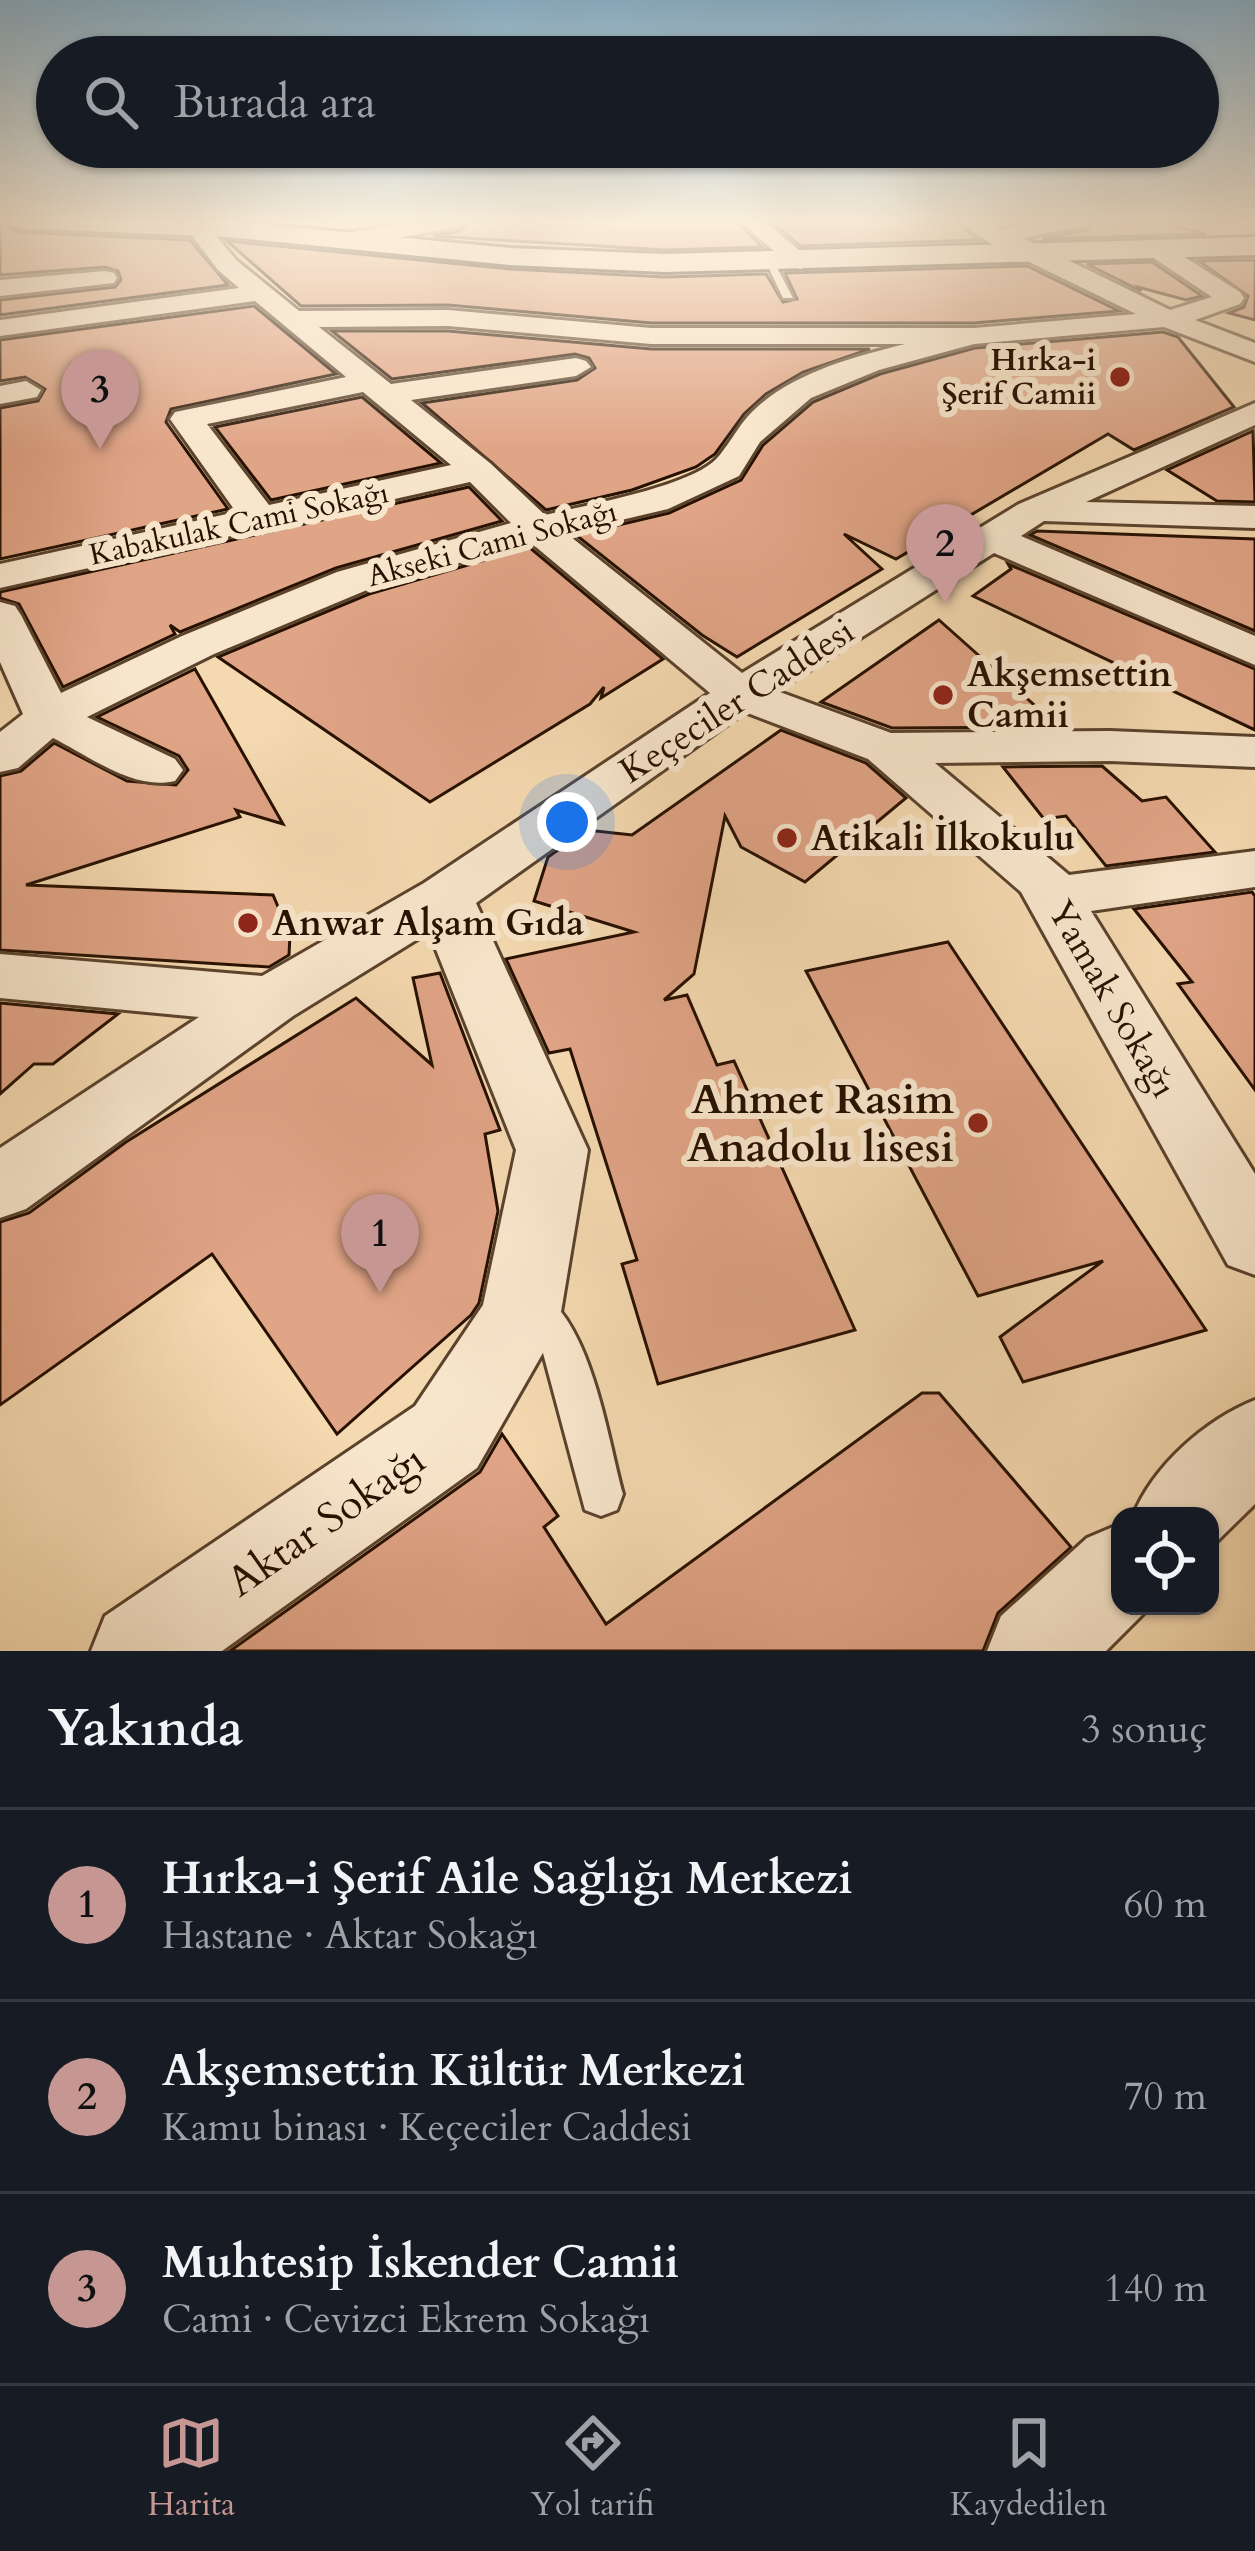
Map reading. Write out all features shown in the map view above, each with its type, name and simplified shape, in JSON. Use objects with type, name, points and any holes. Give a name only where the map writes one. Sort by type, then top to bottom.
[{"type":"street","points":[[0,328],[230,297]]},
{"type":"street","name":"Yamak Sokağı","points":[[265,297],[478,470],[537,528],[740,694],[886,748],[1043,880],[1233,1167],[1255,1241]]},
{"type":"street","points":[[1122,297],[1255,353]]},
{"type":"street","points":[[291,320],[448,318],[651,336],[974,336],[1167,319],[1205,310],[1230,297]]},
{"type":"street","name":"Akseki Cami Sokağı","points":[[0,757],[49,717],[198,645],[352,581],[537,528],[655,501],[728,469],[738,442],[791,394],[859,367],[974,336]]},
{"type":"street","points":[[261,520],[186,419],[378,388],[576,367]]},
{"type":"street","name":"Keçeciler Caddesi","points":[[0,1187],[272,1000],[444,897],[740,694],[1012,525],[1255,413]]},
{"type":"street","name":"Kabakulak Cami Sokağı","points":[[0,576],[478,470]]},
{"type":"street","points":[[1012,525],[1255,517]]},
{"type":"street","points":[[1012,525],[1255,652]]},
{"type":"street","points":[[0,615],[49,717],[158,770]]},
{"type":"street","points":[[886,748],[1110,746],[1255,752]]},
{"type":"street","points":[[1053,897],[1253,868]]},
{"type":"street","name":"Aktar Sokağı","points":[[140,1651],[446,1437],[520,1318],[552,1150],[444,897]]},
{"type":"street","points":[[0,976],[272,1000]]},
{"type":"street","points":[[1187,1507],[1255,1443]]},
{"type":"street","points":[[1036,1651],[1111,1580]]},
{"type":"lane","points":[[523,1298],[561,1344],[601,1494]]},
{"type":"building","points":[[26,297],[136,297],[0,315],[0,300]]},
{"type":"building","points":[[291,297],[780,297],[783,302],[796,297],[1090,297],[1119,311],[974,323],[651,323],[448,305],[301,306]]},
{"type":"building","points":[[1248,297],[1255,297],[1255,320],[1229,313],[1244,307]]},
{"type":"building","points":[[254,306],[336,374],[171,409],[166,422],[228,509],[0,559],[0,408],[38,401],[45,389],[25,377],[0,381],[0,340]]},
{"type":"building","points":[[332,331],[448,331],[651,349],[870,349],[803,372],[766,394],[744,414],[715,454],[696,467],[632,490],[546,510],[422,403],[577,380],[595,368],[589,358],[575,354],[392,379]]},
{"type":"building","points":[[1163,332],[1178,337],[1234,407],[1134,450],[1108,434],[896,559],[844,534],[882,569],[737,657],[702,635],[576,535],[669,513],[741,480],[763,445],[813,402],[880,374],[975,348]]},
{"type":"building","points":[[362,397],[441,463],[271,500],[215,427]]},
{"type":"building","points":[[1253,431],[1255,502],[1217,501],[1167,470]]},
{"type":"building","points":[[469,487],[502,521],[336,568],[180,632],[170,625],[175,634],[63,687],[19,604],[0,598],[0,592]]},
{"type":"building","points":[[1037,531],[1255,539],[1255,631],[1030,535]]},
{"type":"building","points":[[529,547],[663,659],[601,698],[604,687],[590,704],[430,802],[218,657],[369,594]]},
{"type":"building","points":[[1008,564],[1255,669],[1255,730],[973,596],[1011,569]]},
{"type":"building","name":"Akşemsettin Camii","points":[[939,620],[1059,727],[892,728],[821,702]]},
{"type":"building","points":[[195,669],[283,824],[236,810],[240,817],[26,885],[273,895],[290,935],[289,955],[269,967],[0,950],[0,776],[21,771],[54,743],[127,781],[176,785],[188,770],[179,756],[97,717]]},
{"type":"building","points":[[781,730],[866,763],[906,798],[805,882],[741,847],[725,816],[694,974],[664,1000],[687,995],[717,1065],[734,1061],[855,1330],[658,1384],[622,1264],[637,1260],[570,1049],[549,1053],[506,959],[634,932],[534,901],[548,857],[587,830],[632,835]]},
{"type":"building","points":[[1102,766],[1142,801],[1166,797],[1215,852],[1106,866],[1066,816],[1044,819],[1003,767]]},
{"type":"building","points":[[1252,892],[1255,1090],[1178,984],[1192,982],[1134,909]]},
{"type":"building","points":[[948,942],[1206,1330],[1023,1382],[1000,1337],[1103,1261],[978,1296],[806,971]]},
{"type":"building","points":[[440,973],[500,1130],[485,1134],[498,1211],[479,1303],[471,1315],[337,1434],[212,1254],[0,1405],[0,1222],[29,1213],[126,1142],[356,998],[432,1065],[413,978]]},
{"type":"building","points":[[0,1003],[118,1014],[53,1064],[34,1064],[0,1094]]},
{"type":"building","points":[[922,1393],[939,1393],[1071,1547],[998,1613],[983,1651],[230,1651],[480,1472],[502,1434],[558,1516],[544,1527],[606,1624]]},
{"type":"place","name":"Hırka-i Şerif Camii","points":[[1120,377]]},
{"type":"place","name":"Muhtesip İskender Camii","points":[[100,449]]},
{"type":"place","name":"Akşemsettin Kültür Merkezi","points":[[945,603]]},
{"type":"place","name":"Akşemsettin Camii","points":[[943,695]]},
{"type":"place","name":"Atikali İlkokulu","points":[[787,838]]},
{"type":"place","name":"Anwar Alşam Gıda","points":[[248,923]]},
{"type":"place","name":"Ahmet Rasim Anadolu lisesi","points":[[978,1123]]},
{"type":"place","name":"Hırka-i Şerif Aile Sağlığı Merkezi","points":[[380,1293]]}]
